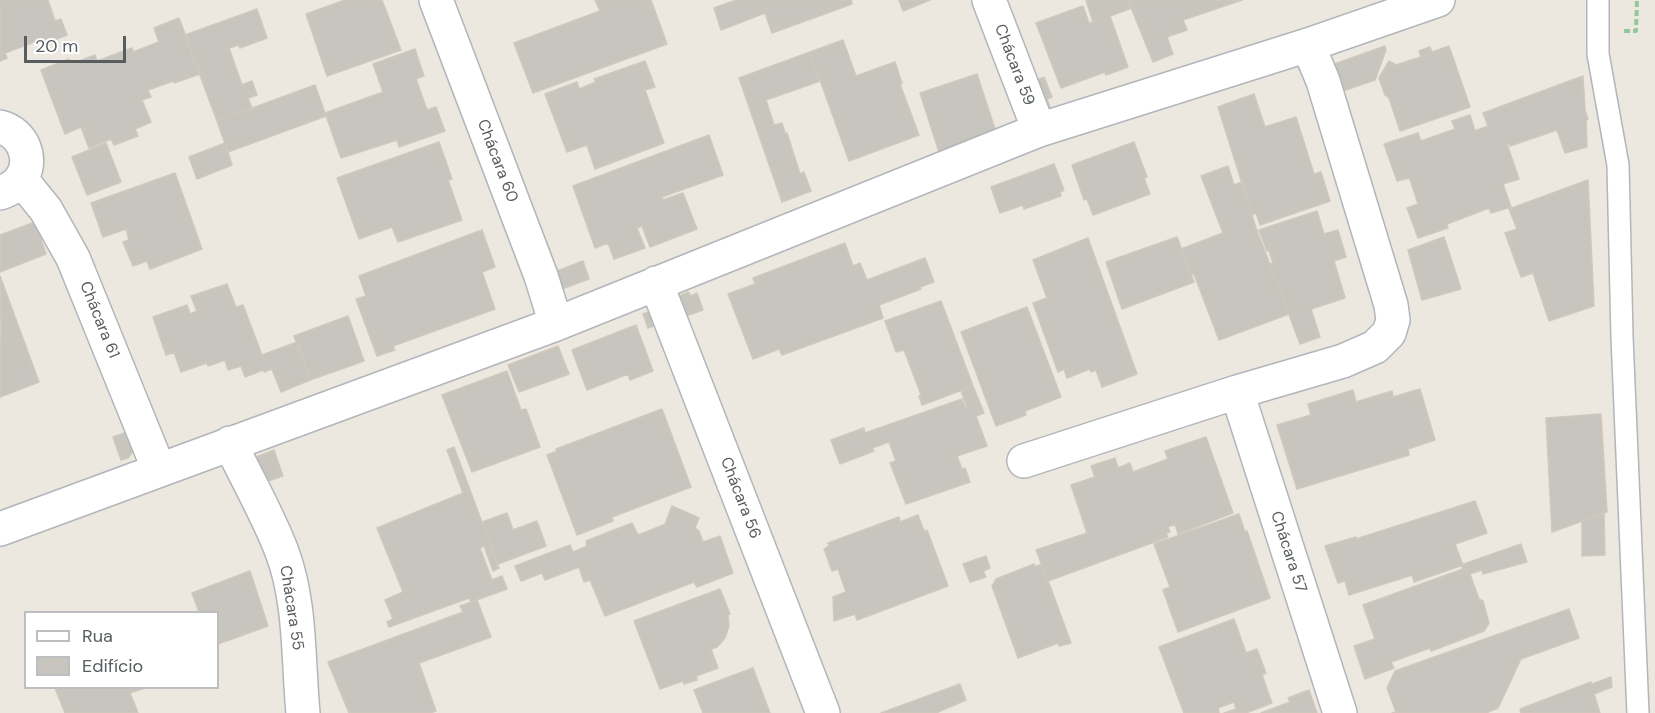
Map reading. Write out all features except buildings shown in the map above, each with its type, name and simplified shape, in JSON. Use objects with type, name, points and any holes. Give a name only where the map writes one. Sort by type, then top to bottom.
[{"type":"street","name":"Chácara 60","points":[[436,0],[541,276],[556,324]]},
{"type":"street","name":"Chácara 59","points":[[989,0],[1038,130]]},
{"type":"street","points":[[0,529],[556,324],[1038,130],[1308,45],[1438,0]]},
{"type":"street","points":[[1024,461],[1237,392],[1343,361],[1376,347],[1389,333],[1393,320],[1391,305],[1323,81],[1308,45]]},
{"type":"street","name":"Chácara 61","points":[[0,127],[15,134],[23,143],[27,155],[26,167],[11,186],[46,210],[73,258],[159,470]]},
{"type":"street","name":"Chácara 56","points":[[656,283],[823,713]]},
{"type":"street","name":"Chácara 57","points":[[1237,392],[1340,713]]},
{"type":"street","name":"Chácara 55","points":[[230,443],[282,553],[292,590],[303,713]]},
{"type":"lane","points":[[1598,0],[1598,54],[1618,165],[1622,337],[1638,713]]}]
